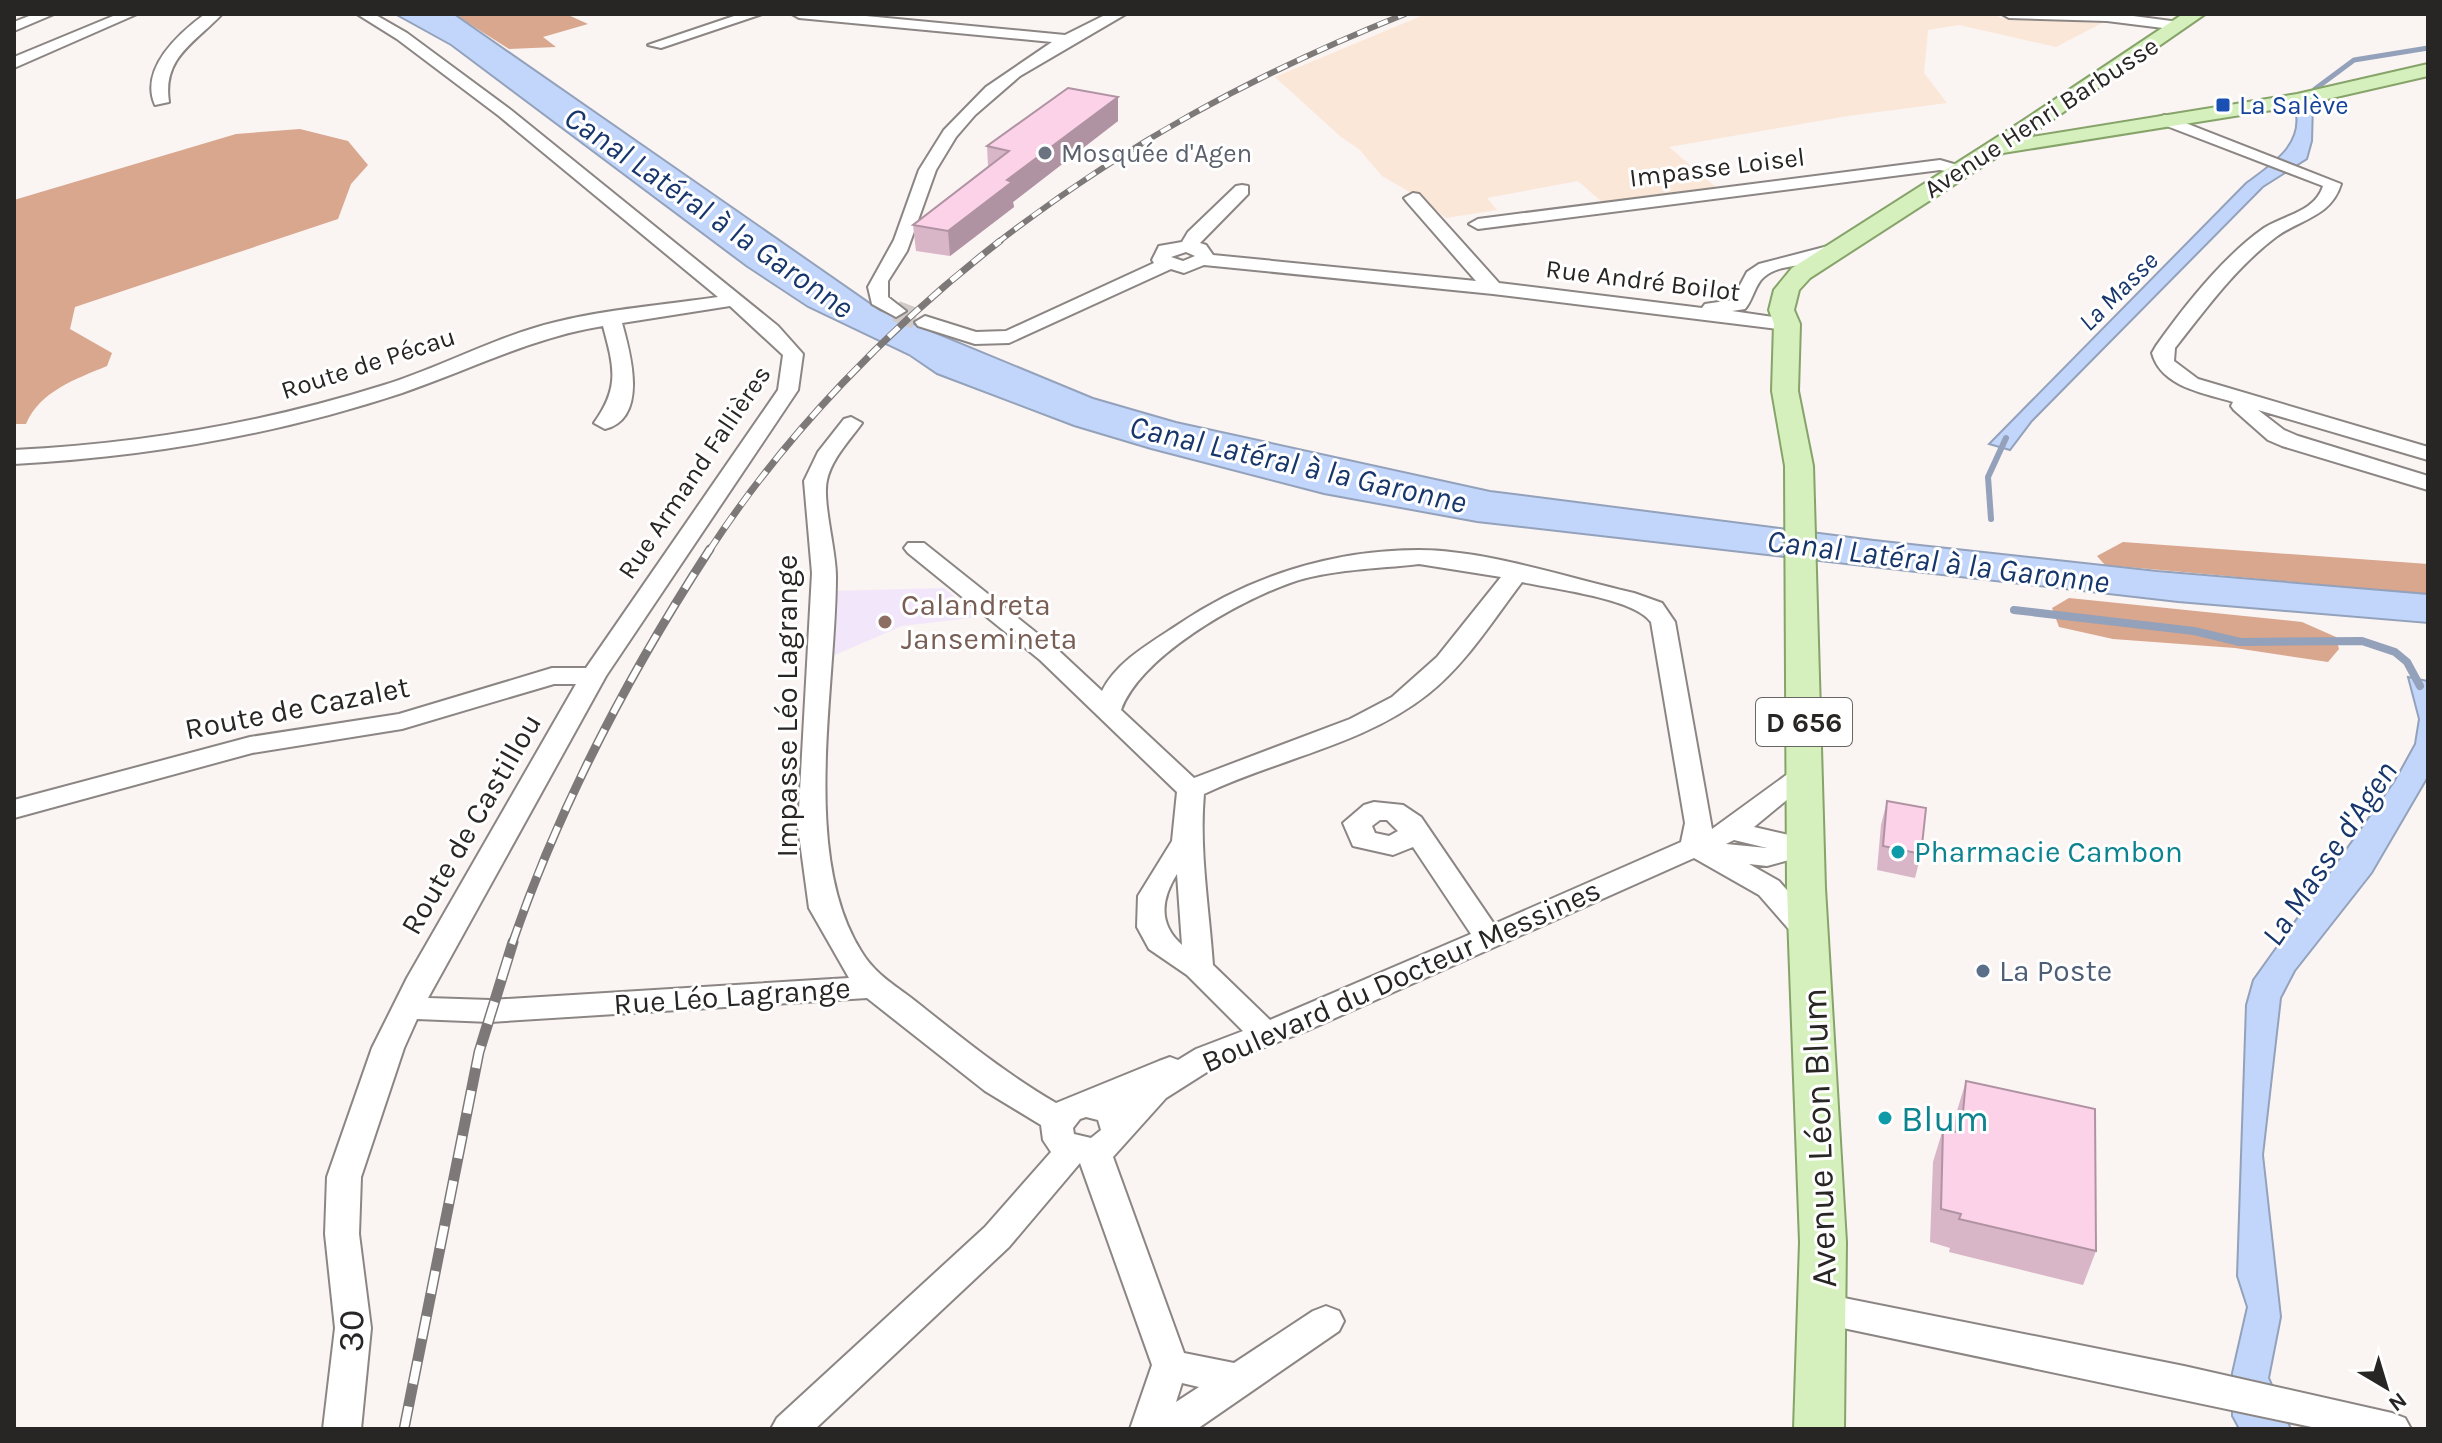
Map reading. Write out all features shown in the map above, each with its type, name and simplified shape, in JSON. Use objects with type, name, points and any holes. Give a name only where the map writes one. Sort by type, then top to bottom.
[{"type":"main road","name":"Avenue Henri Barbusse","points":[[1802,597],[1799,466],[1785,391],[1787,324],[1780,315],[1780,305],[1789,283],[1885,228],[1886,219],[2026,129],[2091,104],[2188,20]]},
{"type":"main road","name":"D 656","points":[[1991,151],[2343,91],[2428,70]]},
{"type":"main road","name":"D 656","points":[[2091,104],[2155,122]]},
{"type":"main road","name":"D 656","points":[[2026,129],[2155,122]]},
{"type":"main road","name":"D 656","points":[[2026,129],[2066,137]]},
{"type":"main road","name":"Avenue Léon Blum","points":[[1802,597],[1805,847],[1824,1309],[1819,1429]]},
{"type":"street","points":[[14,27],[47,14]]},
{"type":"street","points":[[14,63],[130,14]]},
{"type":"street","points":[[198,14],[215,14]]},
{"type":"street","points":[[161,102],[157,88],[165,64],[187,38],[215,14]]},
{"type":"street","name":"Rue Armand Fallières","points":[[364,14],[402,36],[505,113],[787,344],[793,354],[793,379],[593,676]]},
{"type":"street","points":[[656,45],[755,14]]},
{"type":"street","points":[[799,14],[1064,39]]},
{"type":"street","points":[[896,311],[879,300],[877,286],[898,251],[932,162],[965,118],[997,87],[1064,39],[1119,14]]},
{"type":"street","points":[[2009,14],[2188,20]]},
{"type":"street","points":[[2155,122],[2319,176],[2332,184],[2324,201],[2259,242],[2162,353],[2165,364],[2175,374],[2225,395],[2428,454]]},
{"type":"street","name":"Impasse Loisel","points":[[1478,224],[1940,165],[1962,169]]},
{"type":"street","points":[[1189,247],[1194,236],[1242,190]]},
{"type":"street","points":[[1413,198],[1493,288]]},
{"type":"street","points":[[1167,264],[1161,260],[1161,253],[1171,248],[1189,247],[1204,252],[1205,260]]},
{"type":"street","points":[[1677,309],[1738,305],[1758,272],[1783,263],[1818,258],[1823,263]]},
{"type":"street","name":"Rue André Boilot","points":[[1167,264],[1192,266],[1205,260],[1493,288],[1787,324]]},
{"type":"street","points":[[925,322],[975,338],[1009,337],[1167,264]]},
{"type":"street","name":"Route de Pécau","points":[[14,457],[142,447],[214,436],[308,415],[396,388],[553,329],[734,300]]},
{"type":"street","points":[[605,423],[615,413],[626,380],[611,319]]},
{"type":"street","points":[[2225,395],[2276,435],[2428,483]]},
{"type":"street","points":[[2263,422],[2289,414]]},
{"type":"street","name":"Impasse Léo Lagrange","points":[[851,423],[826,457],[815,481],[824,573],[812,827],[824,908],[849,957],[872,987]]},
{"type":"street","points":[[916,548],[1049,655],[1191,790]]},
{"type":"street","points":[[1109,709],[1116,688],[1143,659],[1211,613],[1284,577],[1345,565],[1419,557],[1462,561],[1634,600],[1653,608],[1663,622],[1699,823],[1698,848]]},
{"type":"street","points":[[1191,790],[1247,765],[1341,732],[1394,706],[1420,689],[1446,663],[1515,575]]},
{"type":"street","name":"Route de Cazalet","points":[[14,809],[250,745],[402,721],[552,676],[593,676]]},
{"type":"street","name":"Route de Castillou","points":[[342,1234],[344,1177],[388,1048],[422,978],[554,751],[593,676]]},
{"type":"street","name":"D 656","points":[[1698,848],[1731,831],[1805,774]]},
{"type":"street","points":[[1191,790],[1186,842],[1193,884],[1198,968]]},
{"type":"street","points":[[1411,823],[1489,938]]},
{"type":"street","points":[[1731,831],[1805,847]]},
{"type":"street","points":[[1186,842],[1166,866],[1146,915],[1149,929],[1182,961],[1198,968],[1266,1035]]},
{"type":"street","points":[[1698,848],[1767,857],[1805,847]]},
{"type":"street","points":[[1698,848],[1769,888],[1810,935]]},
{"type":"street","name":"Boulevard du Docteur Messines","points":[[790,1429],[997,1237],[1086,1131],[1207,1057],[1266,1035],[1698,848]]},
{"type":"street","name":"Rue Léo Lagrange","points":[[410,1008],[506,1010],[872,987],[895,1001],[996,1083],[1086,1131]]},
{"type":"street","points":[[1086,1131],[1170,1365],[1149,1429]]},
{"type":"street","name":"30","points":[[342,1234],[353,1328],[342,1429]]},
{"type":"street","points":[[1824,1309],[2219,1389],[2392,1429]]},
{"type":"street","points":[[1167,1429],[1326,1321]]},
{"type":"street","points":[[1170,1365],[1239,1380]]},
{"type":"shaded area","points":[[454,14],[566,14],[588,24],[543,37],[556,47],[509,49]]},
{"type":"shaded area","points":[[1426,14],[1992,14],[2001,18],[2102,23],[2056,47],[1959,25],[1928,30],[1924,73],[1947,103],[1848,116],[1669,147],[1717,188],[1603,203],[1578,181],[1487,198],[1497,210],[1446,218],[1422,199],[1382,176],[1359,149],[1341,137],[1275,77]]},
{"type":"shaded area","points":[[300,129],[348,141],[368,165],[351,184],[338,219],[75,307],[70,329],[112,353],[107,366],[50,395],[40,403],[26,424],[14,424],[14,200],[236,134]]},
{"type":"shaded area","points":[[2123,542],[2428,564],[2428,594],[2105,565],[2097,556]]},
{"type":"shaded area","name":"Calandreta Jansemineta","points":[[944,588],[978,617],[902,626],[828,658],[831,591]]},
{"type":"shaded area","points":[[2069,598],[2302,622],[2336,637],[2339,649],[2328,662],[2235,648],[2113,639],[2059,627],[2052,608]]},
{"type":"water","name":"Canal Latéral à la Garonne","points":[[395,14],[454,14],[880,310],[1093,398],[1176,422],[1490,491],[1874,540],[2157,571],[2428,594],[2428,623],[2178,602],[1477,522],[1324,494],[1074,426],[937,374],[909,355],[808,307],[746,266],[451,45]]},
{"type":"water","points":[[2313,104],[2312,141],[2307,159],[2263,187],[2032,421],[2010,450],[1989,444],[2246,183],[2283,152],[2295,133],[2295,109]]},
{"type":"water","points":[[2408,677],[2428,681],[2428,777],[2372,873],[2295,971],[2281,998],[2263,1155],[2281,1317],[2269,1378],[2291,1429],[2239,1429],[2232,1416],[2232,1373],[2247,1307],[2237,1276],[2246,1005],[2253,980],[2394,782],[2415,744],[2419,719]]},
{"type":"building","points":[[1068,88],[1118,97],[1007,180],[1012,182],[948,231],[913,225],[1009,151],[987,146]]},
{"type":"building","points":[[1887,801],[1926,808],[1921,854],[1883,846]]},
{"type":"building","points":[[1966,1081],[2095,1109],[2096,1251],[1959,1219],[1961,1214],[1941,1209],[1943,1129],[1961,1133]]},
{"type":"waterway","name":"La Masse","points":[[2315,89],[2354,60],[2428,48]]},
{"type":"waterway","name":"La Masse","points":[[1991,519],[1988,477],[2006,438]]},
{"type":"waterway","name":"La Masse d'Agen","points":[[2014,610],[2194,631],[2240,642],[2362,641],[2395,652],[2407,662],[2420,686]]},
{"type":"tunnel","points":[[896,311],[925,322]]},
{"type":"railway","points":[[997,243],[1094,174],[1193,114],[1296,61],[1405,14]]},
{"type":"railway","points":[[709,551],[771,465],[842,384],[919,309],[1000,241]]},
{"type":"railway","points":[[512,944],[552,841],[599,740],[652,643],[710,549]]},
{"type":"railway","points":[[404,1429],[479,1052],[513,942]]},
{"type":"place","name":"La Salève","points":[[2223,105]]},
{"type":"place","name":"Mosquée d'Agen","points":[[1045,153]]},
{"type":"place","name":"Calandreta Jansemineta","points":[[885,622]]},
{"type":"place","name":"Pharmacie Cambon","points":[[1898,852]]},
{"type":"place","name":"La Poste","points":[[1983,971]]},
{"type":"place","name":"Blum","points":[[1885,1118]]}]
